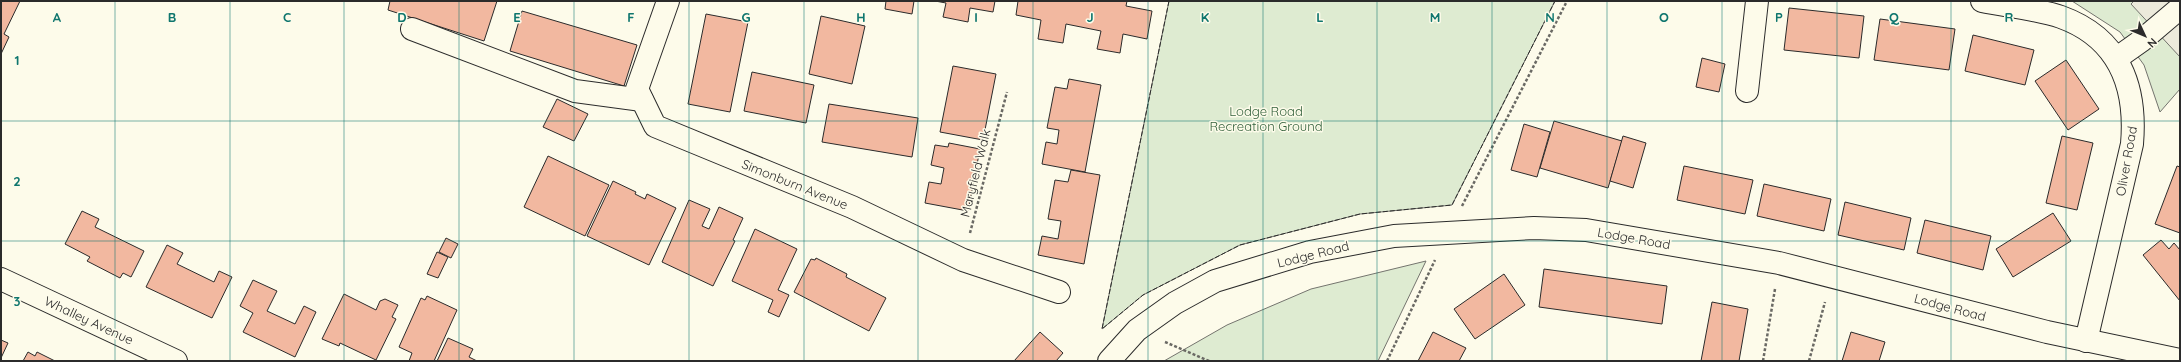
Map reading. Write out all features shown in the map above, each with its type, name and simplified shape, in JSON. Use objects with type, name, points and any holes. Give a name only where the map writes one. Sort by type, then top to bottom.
[{"type":"street","name":"Simonburn Avenue","points":[[668,1],[637,89],[655,126],[852,207],[964,260],[1059,292]]},
{"type":"street","points":[[1747,91],[1756,1]]},
{"type":"street","name":"Oliver Road","points":[[1982,1],[2060,17],[2096,36],[2116,58],[2131,92],[2134,124],[2132,144],[2086,341]]},
{"type":"street","points":[[2116,58],[2141,41],[2180,8]]},
{"type":"street","points":[[412,29],[575,90],[642,100]]},
{"type":"street","name":"Lodge Road","points":[[1109,361],[1137,330],[1175,303],[1216,281],[1310,252],[1394,236],[1534,228],[1586,230],[1779,263],[1833,275],[2086,341],[2180,360]]},
{"type":"street","name":"Whalley Avenue","points":[[1,279],[176,361]]},
{"type":"path","points":[[1387,361],[1448,233],[1567,1]]},
{"type":"path","name":"Maryfield Walk","points":[[964,260],[1007,92]]},
{"type":"path","points":[[1763,361],[1779,263]]},
{"type":"path","points":[[1809,361],[1833,275]]},
{"type":"path","points":[[1137,330],[1209,361]]},
{"type":"green space","name":"Lodge Road Recreation Ground","points":[[1169,1],[1555,1],[1452,205],[1360,214],[1240,245],[1143,295],[1102,329]]},
{"type":"green space","points":[[2072,1],[2180,1],[2180,89],[2160,112],[2144,65],[2120,32]]},
{"type":"green space","points":[[1426,261],[1378,361],[1164,361],[1227,325],[1311,289]]},
{"type":"shaded area","points":[[2134,1],[2180,1],[2180,57],[2131,4]]},
{"type":"building","points":[[1,1],[20,1],[4,34],[9,37],[1,54]]},
{"type":"building","points":[[390,1],[497,1],[484,41],[388,10]]},
{"type":"building","points":[[886,1],[914,1],[912,14],[885,9]]},
{"type":"building","points":[[935,1],[995,1],[993,12],[970,8],[968,22],[943,17],[946,3]]},
{"type":"building","points":[[1018,1],[1127,1],[1126,6],[1152,11],[1147,39],[1123,34],[1120,53],[1097,49],[1101,31],[1066,24],[1063,43],[1038,39],[1041,20],[1016,15]]},
{"type":"building","points":[[1789,8],[1864,16],[1859,58],[1784,50]]},
{"type":"building","points":[[522,11],[637,45],[624,86],[510,51]]},
{"type":"building","points":[[706,14],[748,22],[730,112],[688,104]]},
{"type":"building","points":[[821,16],[865,26],[852,84],[809,74]]},
{"type":"building","points":[[1880,19],[1955,29],[1949,70],[1874,60]]},
{"type":"building","points":[[1973,35],[2034,50],[2025,85],[1965,71]]},
{"type":"building","points":[[1702,58],[1725,64],[1719,92],[1696,87]]},
{"type":"building","points":[[2066,60],[2099,109],[2068,130],[2035,81]]},
{"type":"building","points":[[953,66],[996,74],[983,140],[940,132]]},
{"type":"building","points":[[752,72],[814,85],[806,123],[744,111]]},
{"type":"building","points":[[1069,79],[1101,85],[1085,172],[1042,164],[1046,142],[1057,144],[1059,130],[1047,128],[1055,87],[1067,89]]},
{"type":"building","points":[[557,99],[588,114],[574,141],[543,127]]},
{"type":"building","points":[[829,104],[918,118],[912,157],[822,142]]},
{"type":"building","points":[[1554,121],[1622,141],[1608,188],[1540,168]]},
{"type":"building","points":[[1524,124],[1550,132],[1537,177],[1511,170]]},
{"type":"building","points":[[1623,136],[1646,143],[1633,188],[1610,181]]},
{"type":"building","points":[[2062,136],[2093,143],[2077,210],[2046,203]]},
{"type":"building","points":[[949,143],[980,149],[968,211],[925,203],[929,182],[941,184],[944,168],[931,165],[935,145],[948,147]]},
{"type":"building","points":[[548,156],[609,185],[585,236],[524,207]]},
{"type":"building","points":[[1684,166],[1753,180],[1745,214],[1677,200]]},
{"type":"building","points":[[2177,166],[2180,167],[2180,233],[2155,224]]},
{"type":"building","points":[[1071,170],[1100,175],[1084,264],[1038,255],[1042,236],[1058,239],[1061,221],[1048,219],[1055,180],[1068,182]]},
{"type":"building","points":[[613,181],[636,192],[635,194],[645,199],[647,194],[676,208],[649,265],[587,236]]},
{"type":"building","points":[[1764,184],[1831,199],[1824,231],[1757,216]]},
{"type":"building","points":[[689,200],[710,209],[702,226],[709,229],[719,207],[743,218],[733,240],[735,241],[713,286],[662,262]]},
{"type":"building","points":[[1845,202],[1911,218],[1904,250],[1838,235]]},
{"type":"building","points":[[82,211],[99,219],[95,227],[144,251],[131,277],[123,273],[120,278],[87,261],[90,257],[65,244]]},
{"type":"building","points":[[2053,213],[2071,241],[2013,277],[1996,249]]},
{"type":"building","points":[[1925,220],[1991,236],[1983,270],[1917,253]]},
{"type":"building","points":[[755,229],[797,249],[778,290],[789,295],[779,317],[768,312],[773,300],[732,281]]},
{"type":"building","points":[[446,238],[458,244],[451,258],[439,252]]},
{"type":"building","points":[[2161,240],[2169,249],[2174,243],[2180,250],[2180,301],[2143,255]]},
{"type":"building","points":[[167,245],[183,253],[177,264],[214,282],[219,271],[232,277],[212,318],[146,287]]},
{"type":"building","points":[[437,252],[448,257],[438,278],[427,274]]},
{"type":"building","points":[[816,258],[847,274],[846,277],[886,298],[869,331],[794,292],[811,259],[815,260]]},
{"type":"building","points":[[1544,269],[1667,286],[1662,324],[1539,307]]},
{"type":"building","points":[[1504,274],[1525,305],[1475,339],[1454,309]]},
{"type":"building","points":[[253,280],[277,291],[267,311],[295,324],[304,306],[316,312],[295,357],[243,332],[253,313],[240,306]]},
{"type":"building","points":[[344,294],[376,310],[380,301],[385,299],[398,305],[392,317],[396,319],[376,360],[340,343],[339,346],[322,339]]},
{"type":"building","points":[[427,296],[457,310],[434,361],[409,361],[412,353],[399,347],[421,298],[425,300]]},
{"type":"building","points":[[1712,302],[1748,309],[1739,361],[1701,361]]},
{"type":"building","points":[[1040,332],[1063,353],[1056,361],[1014,361]]},
{"type":"building","points":[[1433,332],[1466,348],[1459,361],[1418,361]]},
{"type":"building","points":[[1851,332],[1885,342],[1879,361],[1842,361]]},
{"type":"building","points":[[448,338],[473,349],[469,357],[477,361],[437,361]]},
{"type":"building","points":[[1,340],[8,343],[1,358]]},
{"type":"building","points":[[28,352],[35,356],[37,352],[55,361],[23,361]]},
{"type":"fence","points":[[1169,1],[1102,329],[1143,295],[1240,245],[1360,214],[1452,205],[1555,1]]}]
